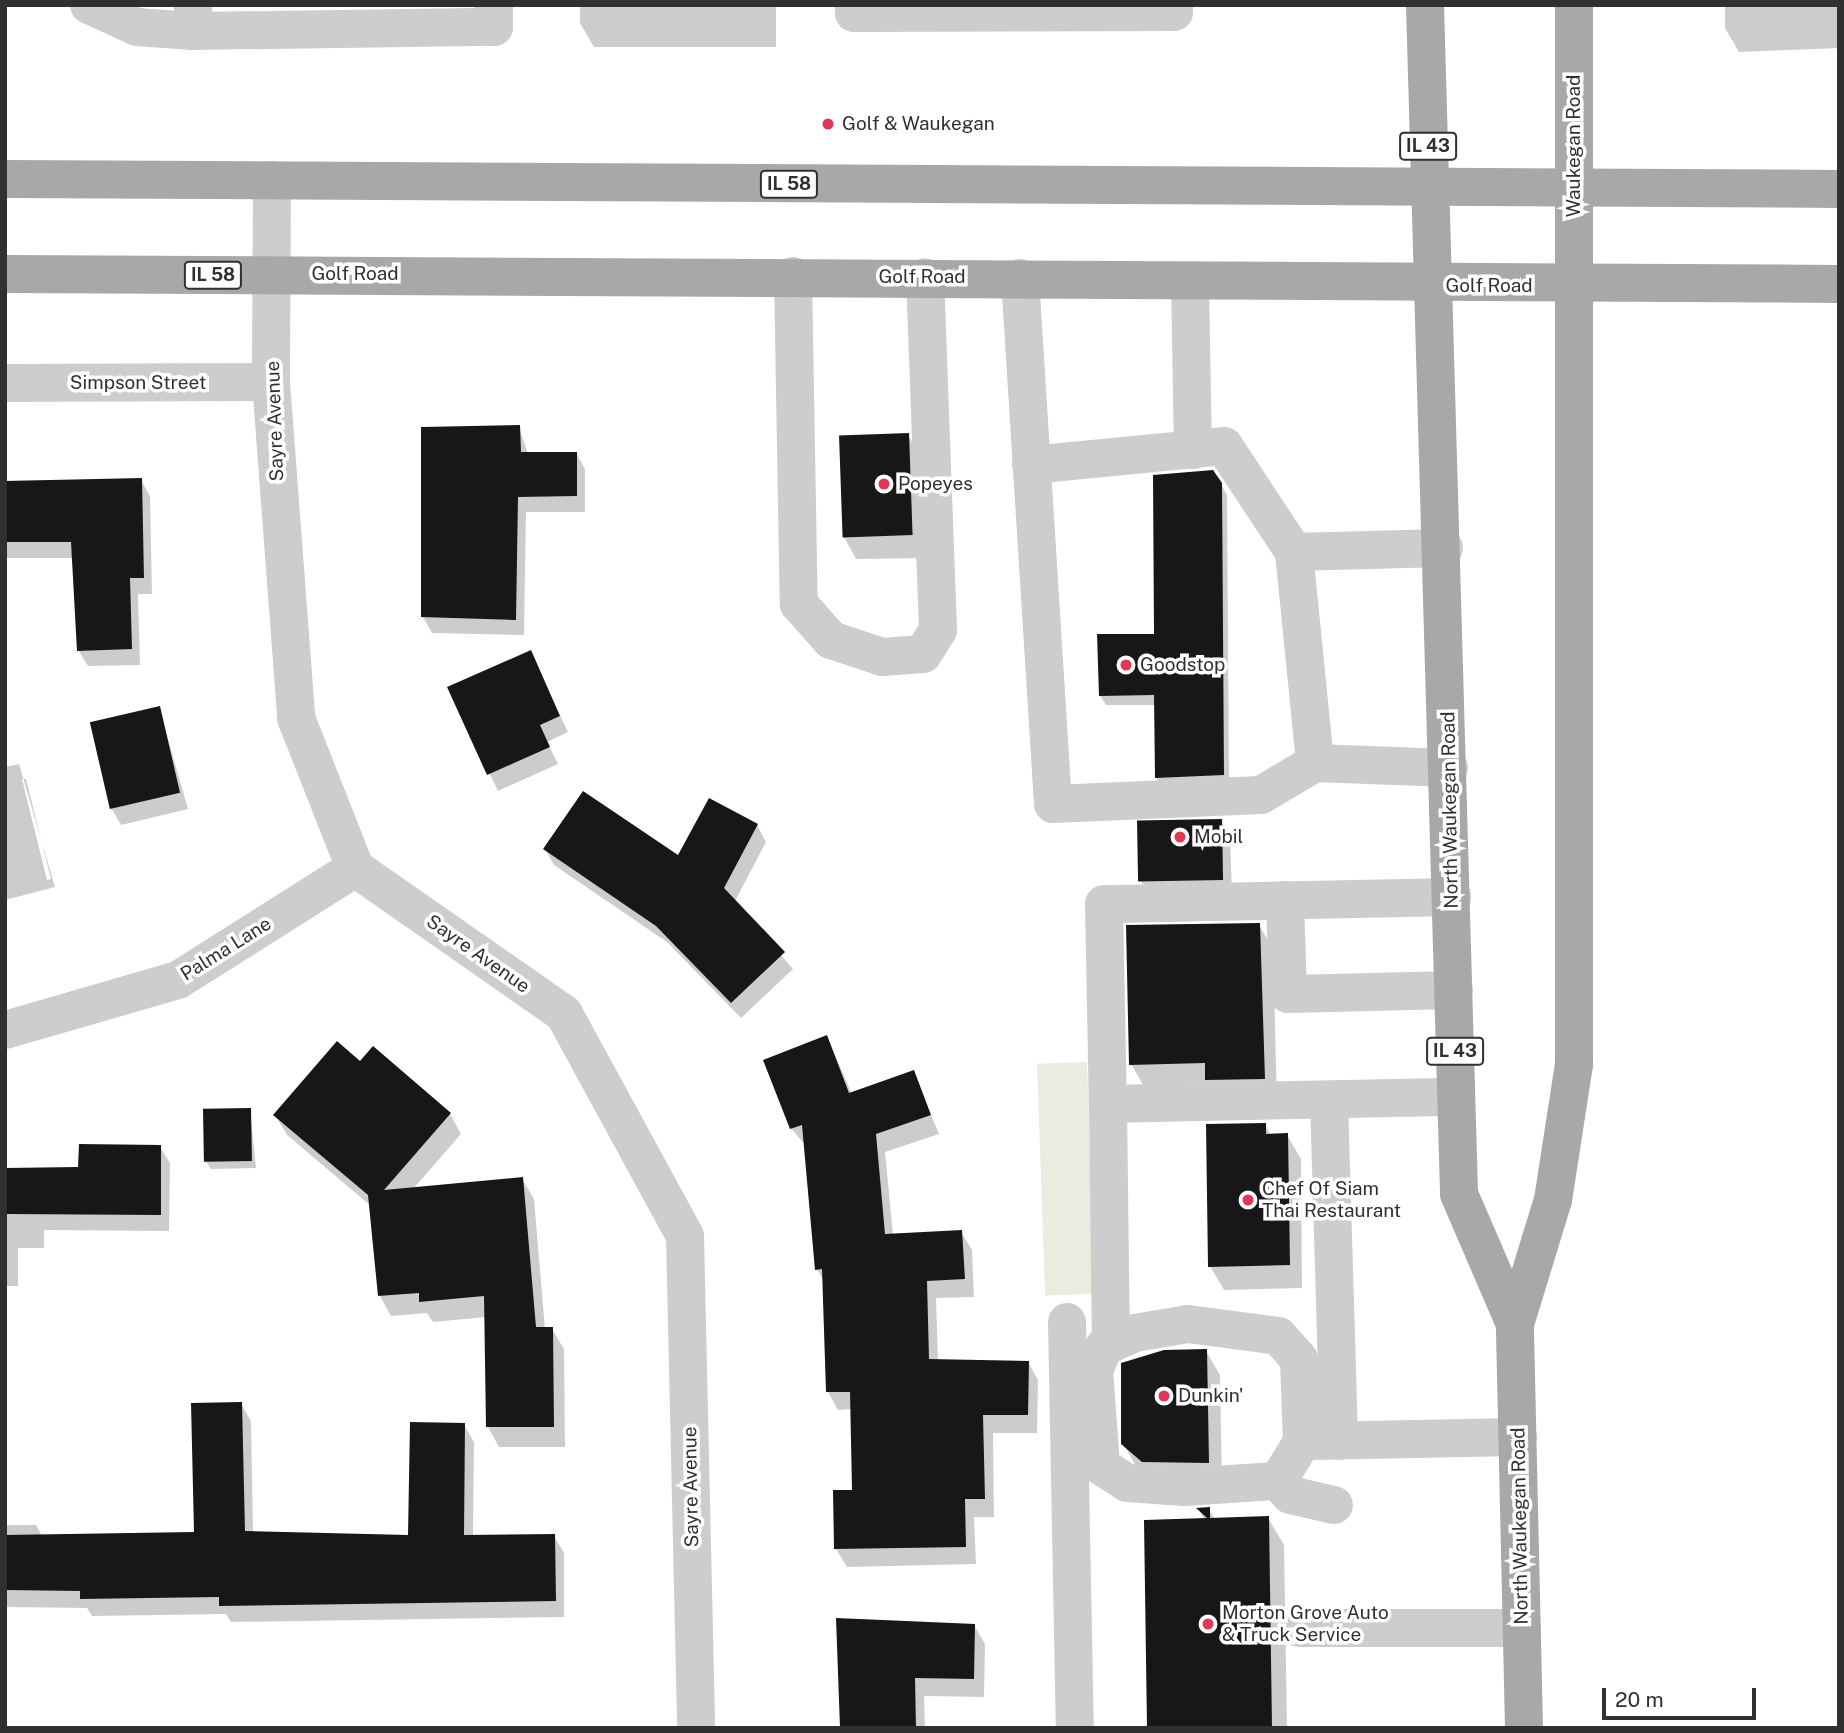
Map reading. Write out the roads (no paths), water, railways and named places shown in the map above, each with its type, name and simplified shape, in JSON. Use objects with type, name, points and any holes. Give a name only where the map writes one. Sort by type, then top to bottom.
[{"type":"main road","name":"IL 43","points":[[1425,5],[1433,286]]},
{"type":"main road","name":"Waukegan Road","points":[[1574,5],[1574,286]]},
{"type":"main road","name":"IL 58","points":[[5,179],[1574,188]]},
{"type":"main road","points":[[1574,188],[1839,189]]},
{"type":"main road","name":"Golf Road","points":[[5,274],[925,277],[1433,286],[1839,284]]},
{"type":"main road","name":"North Waukegan Road","points":[[1433,286],[1444,548],[1459,1194],[1515,1324]]},
{"type":"main road","name":"North Waukegan Road","points":[[1524,1728],[1515,1324],[1553,1200],[1574,1064],[1574,286]]},
{"type":"street","points":[[89,5],[137,27],[193,18],[494,27],[494,5]]},
{"type":"street","points":[[854,5],[854,13],[1021,9],[1174,12],[1174,5]]},
{"type":"street","name":"Sayre Avenue","points":[[272,180],[274,275],[271,382],[296,718],[355,868],[564,1014],[685,1236],[696,1728]]},
{"type":"street","points":[[793,276],[799,604],[831,640],[882,657],[923,654],[938,630],[925,277]]},
{"type":"street","points":[[1020,278],[1053,804],[1261,795],[1315,762],[1449,768]]},
{"type":"street","points":[[1190,282],[1193,450]]},
{"type":"street","name":"Simpson Street","points":[[5,383],[271,382]]},
{"type":"street","points":[[1031,465],[1224,446],[1294,552],[1315,762]]},
{"type":"street","points":[[1294,552],[1444,548]]},
{"type":"street","name":"Palma Lane","points":[[5,1030],[178,979],[355,868]]},
{"type":"street","points":[[1452,897],[1104,904],[1111,1343],[1094,1370],[1101,1466],[1127,1483],[1184,1487],[1278,1481],[1320,1441],[1518,1437]]},
{"type":"street","points":[[1285,900],[1288,994],[1454,990]]},
{"type":"street","points":[[1108,1104],[1456,1097]]},
{"type":"street","points":[[1320,1441],[1329,1100]]},
{"type":"street","points":[[1067,1322],[1075,1728]]},
{"type":"street","points":[[1111,1343],[1188,1324],[1278,1336],[1298,1359],[1320,1441]]},
{"type":"street","points":[[1278,1481],[1290,1495],[1334,1505]]},
{"type":"street","points":[[1298,1628],[1522,1628]]},
{"type":"place","name":"Golf & Waukegan","points":[[828,124]]},
{"type":"place","name":"Popeyes","points":[[884,484]]},
{"type":"place","name":"Goodstop","points":[[1126,665]]},
{"type":"place","name":"Mobil","points":[[1180,837]]},
{"type":"place","name":"Chef Of Siam Thai Restaurant","points":[[1248,1200]]},
{"type":"place","name":"Dunkin'","points":[[1164,1396]]},
{"type":"place","name":"Morton Grove Auto & Truck Service","points":[[1208,1624]]}]
